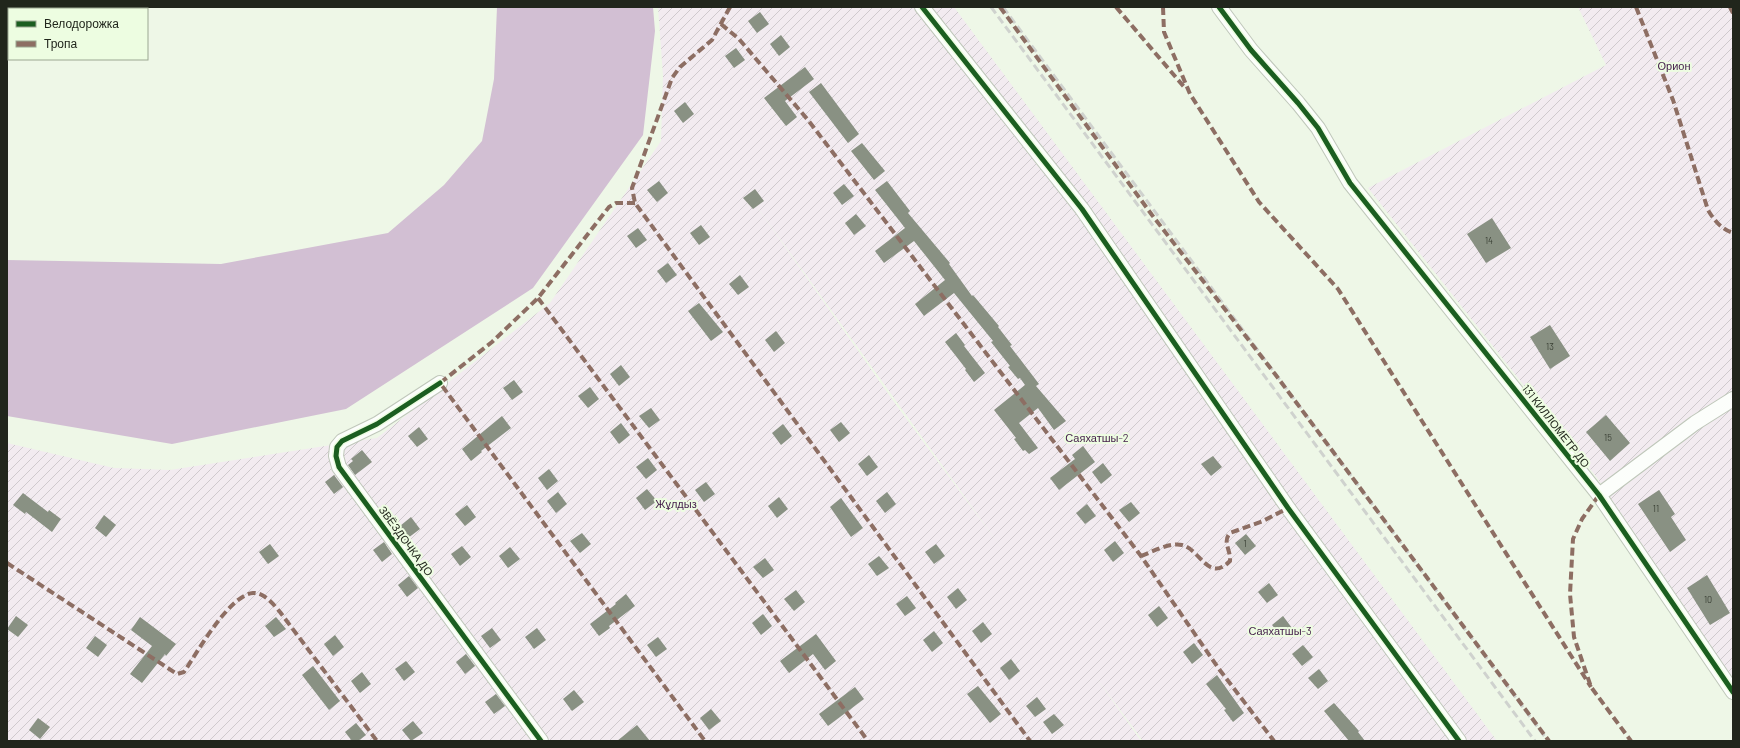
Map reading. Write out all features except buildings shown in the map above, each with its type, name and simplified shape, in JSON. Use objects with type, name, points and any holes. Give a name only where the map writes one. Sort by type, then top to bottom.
[{"type":"street","points":[[922,7],[1082,209],[1288,508],[1459,741]]},
{"type":"street","name":"131 КИЛЛОМЕТР ДО","points":[[1219,7],[1251,50],[1318,128],[1350,183],[1599,496],[1733,692]]},
{"type":"street","name":"ЗВЁЗДОЧКА ДО","points":[[440,383],[377,424],[342,441],[337,448],[336,456],[339,467],[541,741]]},
{"type":"street","points":[[1599,496],[1695,423],[1733,399]]},
{"type":"green space","name":"Жұлдыз","points":[[658,7],[954,7],[1497,741],[1143,741],[1095,676],[1141,741],[7,741],[7,443],[114,468],[170,470],[377,438],[550,303],[661,141],[663,76]],"holes":[[[750,197],[1000,546],[894,402]]]},
{"type":"green space","name":"Орион","points":[[1578,7],[1733,7],[1733,680],[1598,479],[1368,188],[1606,65]]},
{"type":"shaded area","points":[[497,7],[653,7],[655,31],[643,135],[533,288],[346,409],[172,444],[7,416],[7,260],[221,264],[388,233],[444,185],[482,141],[494,79]]},
{"type":"railway","points":[[991,7],[1535,741]]},
{"type":"railway","points":[[1003,7],[1548,741]]},
{"type":"marked path","points":[[730,7],[712,40],[680,67],[672,78],[632,188],[635,203],[1030,741]]},
{"type":"marked path","points":[[1000,7],[1152,215],[1275,374],[1549,741]]},
{"type":"marked path","points":[[1116,7],[1185,88]]},
{"type":"marked path","points":[[1163,7],[1164,32],[1190,94],[1259,202],[1338,289],[1591,687]]},
{"type":"marked path","points":[[1636,7],[1673,100],[1708,210],[1718,224],[1733,233]]},
{"type":"marked path","points":[[1730,7],[1733,13]]},
{"type":"marked path","points":[[721,24],[739,39],[808,120],[1141,556],[1219,669],[1274,741]]},
{"type":"marked path","points":[[635,203],[616,203],[609,207],[538,298],[492,342],[440,383],[705,741]]},
{"type":"marked path","points":[[538,298],[868,741]]},
{"type":"marked path","points":[[1599,495],[1582,519],[1573,539],[1570,594],[1574,637],[1591,687],[1631,741]]},
{"type":"marked path","points":[[1141,556],[1167,546],[1177,544],[1189,548],[1210,567],[1222,567],[1230,561],[1227,543],[1230,533],[1263,521],[1288,508]]},
{"type":"marked path","points":[[7,563],[177,674],[184,672],[205,639],[224,614],[244,596],[257,593],[265,597],[280,612],[377,741]]},
{"type":"cycle path","points":[[922,7],[1082,209],[1288,508],[1459,741]]},
{"type":"cycle path","points":[[1219,7],[1251,50],[1318,128],[1350,183],[1599,495],[1733,692]]},
{"type":"cycle path","points":[[440,383],[377,424],[342,441],[337,447],[336,456],[339,467],[541,741]]},
{"type":"park label","name":"Саяхатшы-2","points":[[1097,438]]},
{"type":"park label","name":"Саяхатшы-3","points":[[1280,631]]}]
